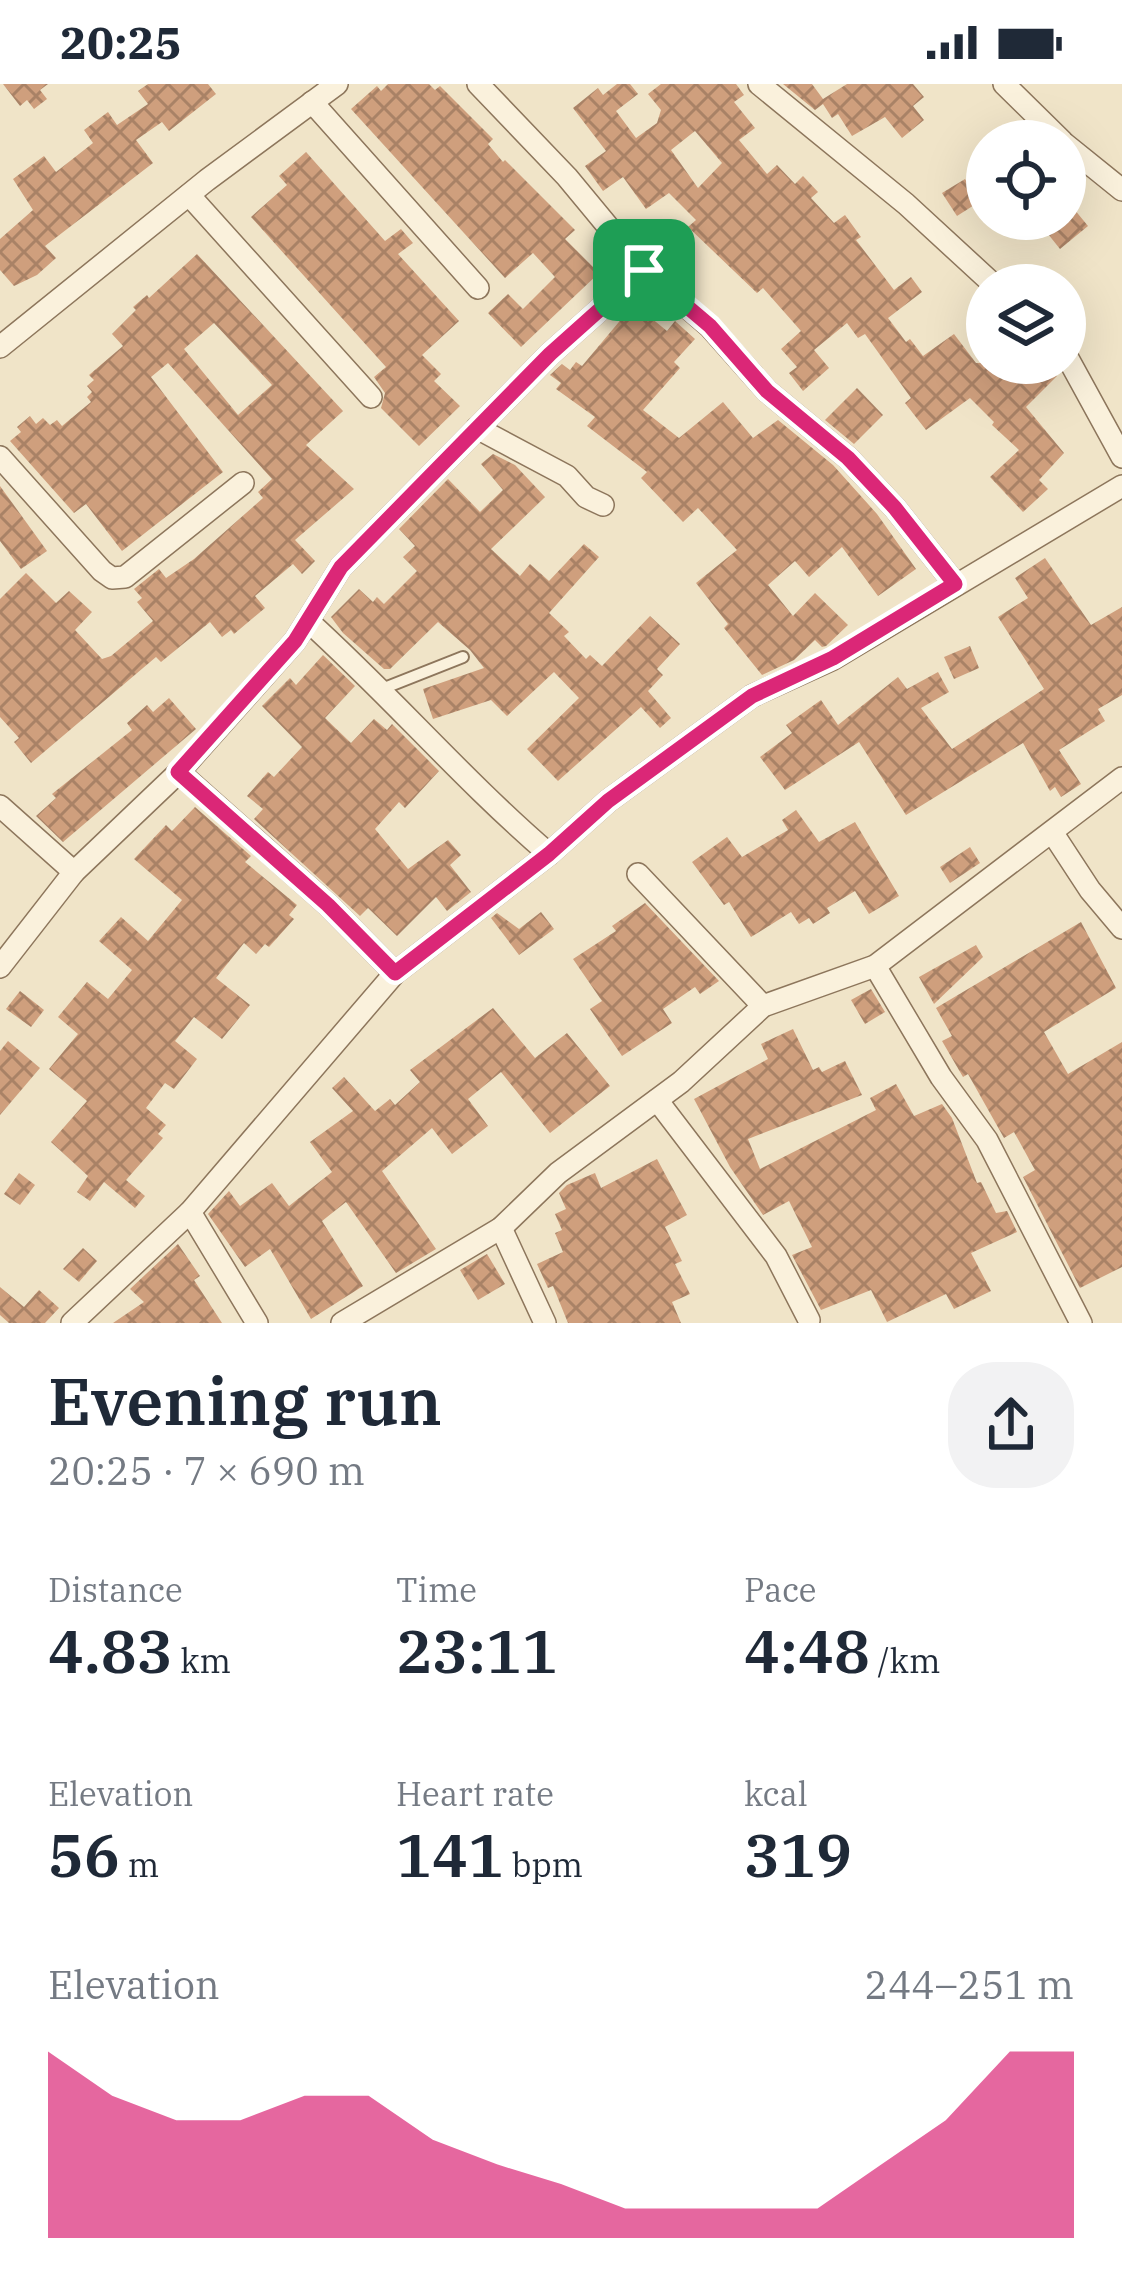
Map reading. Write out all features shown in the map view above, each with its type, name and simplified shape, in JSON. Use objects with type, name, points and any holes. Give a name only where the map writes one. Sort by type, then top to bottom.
[{"type":"street","points":[[0,347],[337,84]]},
{"type":"street","points":[[478,84],[567,177],[644,270],[710,326],[767,391],[848,458],[955,584]]},
{"type":"street","points":[[759,84],[971,264]]},
{"type":"street","points":[[1004,84],[1041,120]]},
{"type":"street","points":[[312,102],[478,288]]},
{"type":"street","points":[[1086,161],[1122,190]]},
{"type":"street","points":[[189,195],[371,397]]},
{"type":"street","points":[[0,967],[74,872],[178,772],[295,641],[341,567],[593,313],[644,270]]},
{"type":"street","points":[[1082,384],[1122,457]]},
{"type":"street","points":[[477,428],[567,476],[586,497],[603,505]]},
{"type":"street","points":[[0,457],[112,578],[125,577],[243,483]]},
{"type":"street","points":[[72,1323],[190,1213],[395,973],[549,854],[608,801],[752,696],[833,658],[1122,486]]},
{"type":"street","points":[[308,621],[382,688],[502,814],[549,854]]},
{"type":"street","points":[[178,772],[328,905],[395,973]]},
{"type":"street","points":[[342,1323],[501,1228],[558,1174],[657,1100],[764,1006],[874,965],[1122,778]]},
{"type":"street","points":[[0,806],[74,872]]},
{"type":"street","points":[[1052,832],[1122,928]]},
{"type":"street","points":[[638,874],[764,1006]]},
{"type":"street","points":[[874,965],[986,1141],[1081,1323]]},
{"type":"street","points":[[657,1100],[776,1256],[808,1320]]},
{"type":"street","points":[[190,1213],[257,1323]]},
{"type":"street","points":[[501,1228],[545,1323]]},
{"type":"lane","points":[[382,688],[463,657]]},
{"type":"building","points":[[3,84],[48,84],[40,90],[47,99],[34,109],[27,100],[20,106]]},
{"type":"building","points":[[148,84],[208,84],[216,94],[169,131],[162,122],[136,140],[153,163],[45,246],[56,258],[37,275],[14,286],[0,270],[0,239],[33,210],[13,179],[44,156],[56,172],[93,143],[84,130],[108,112],[117,125],[148,104],[138,91]]},
{"type":"building","points":[[388,84],[429,84],[435,90],[440,86],[493,139],[488,144],[503,162],[575,230],[565,239],[599,273],[521,347],[488,313],[508,294],[523,309],[555,277],[533,253],[505,278],[351,109],[377,86],[381,91]]},
{"type":"building","points":[[617,84],[630,84],[638,94],[616,111],[636,138],[657,123],[661,110],[648,94],[661,84],[736,84],[744,95],[734,102],[755,128],[739,140],[767,174],[777,165],[795,184],[803,176],[818,192],[811,198],[834,223],[845,215],[861,237],[856,240],[894,290],[911,277],[922,292],[888,318],[906,342],[910,339],[923,356],[954,334],[966,350],[966,384],[1049,384],[1026,407],[1064,453],[1039,480],[1048,489],[1023,512],[990,477],[1019,450],[994,422],[970,398],[926,430],[905,403],[911,398],[865,334],[858,338],[847,323],[814,350],[829,368],[803,391],[789,373],[797,367],[781,349],[801,331],[763,288],[757,293],[688,227],[696,220],[669,193],[646,209],[623,177],[603,191],[585,166],[606,151],[573,108],[598,88],[603,95]],"holes":[[[695,131],[722,163],[698,188],[671,150]]]},
{"type":"building","points":[[783,84],[812,84],[823,99],[847,84],[913,84],[924,97],[913,106],[924,120],[902,138],[885,117],[852,136],[838,114],[832,118],[823,104],[815,110]]},
{"type":"building","points":[[306,152],[385,241],[401,229],[413,243],[398,254],[459,321],[422,355],[441,374],[434,381],[460,406],[419,446],[381,408],[385,393],[374,377],[386,367],[251,217],[287,185],[279,176]]},
{"type":"building","points":[[965,179],[966,210],[957,216],[942,193]]},
{"type":"building","points":[[197,254],[343,411],[306,445],[354,489],[295,540],[315,561],[302,574],[293,564],[255,596],[265,608],[234,634],[231,630],[222,637],[210,622],[161,662],[156,657],[31,763],[14,742],[19,738],[0,717],[0,599],[26,573],[56,603],[69,591],[92,612],[75,630],[102,659],[111,656],[153,621],[137,602],[142,598],[134,589],[159,569],[166,578],[194,559],[263,498],[258,492],[272,479],[168,363],[151,377],[223,472],[122,551],[86,504],[74,513],[10,441],[30,416],[36,424],[43,418],[50,425],[57,420],[62,426],[91,402],[87,386],[94,380],[89,375],[123,346],[112,334],[136,310],[133,307]],"holes":[[[214,323],[272,385],[238,415],[184,349]]]},
{"type":"building","points":[[634,304],[667,331],[675,321],[695,339],[674,362],[680,368],[643,410],[679,438],[723,402],[753,438],[778,420],[833,465],[877,514],[916,569],[878,596],[842,547],[809,577],[795,561],[768,585],[793,616],[815,593],[848,625],[826,646],[815,640],[794,660],[762,675],[696,583],[737,550],[698,508],[683,522],[641,478],[647,472],[587,426],[595,417],[556,389],[561,383],[550,375],[562,364],[570,370],[576,362],[582,366]]},
{"type":"building","points":[[857,388],[883,415],[854,444],[825,420]]},
{"type":"building","points":[[493,454],[515,465],[545,497],[491,549],[520,576],[530,564],[549,581],[584,544],[599,557],[549,613],[569,632],[564,636],[586,659],[590,655],[602,666],[650,616],[680,644],[657,669],[663,675],[648,691],[671,718],[660,728],[641,707],[558,781],[527,749],[579,698],[554,672],[507,716],[491,700],[433,719],[423,689],[484,668],[470,650],[438,622],[390,669],[384,669],[331,617],[359,589],[373,602],[377,597],[384,604],[417,571],[403,557],[415,546],[399,529],[448,479],[480,512],[503,490],[481,464]]},
{"type":"building","points":[[0,486],[47,551],[21,569],[0,541]]},
{"type":"building","points":[[1045,558],[1091,625],[1122,607],[1122,695],[1098,709],[1105,721],[1059,750],[1081,784],[1061,797],[1055,787],[1050,791],[1023,743],[906,815],[859,742],[785,790],[760,757],[792,733],[786,725],[821,700],[838,725],[898,677],[907,689],[938,672],[949,692],[921,708],[952,749],[1044,689],[998,617],[1028,598],[1015,578]]},
{"type":"building","points":[[970,646],[979,668],[954,679],[944,657]]},
{"type":"building","points":[[323,655],[355,686],[325,718],[351,743],[374,719],[387,730],[392,724],[439,771],[405,808],[399,802],[375,829],[408,869],[448,840],[461,855],[450,865],[471,892],[447,911],[436,897],[397,936],[368,908],[360,916],[254,819],[263,809],[247,796],[268,772],[274,777],[302,747],[262,706],[290,678],[296,685]]},
{"type":"building","points":[[169,698],[196,729],[63,842],[36,816],[56,798],[52,794],[132,730],[127,723],[147,705],[153,712]]},
{"type":"building","points":[[195,807],[251,856],[245,862],[297,905],[289,915],[294,919],[269,947],[265,944],[256,954],[244,943],[216,978],[250,1005],[222,1039],[194,1017],[175,1041],[197,1059],[174,1089],[165,1083],[146,1108],[166,1125],[158,1134],[163,1138],[126,1180],[145,1196],[135,1208],[104,1182],[90,1201],[77,1192],[88,1176],[51,1142],[87,1101],[49,1069],[78,1034],[58,1017],[87,982],[108,999],[132,970],[99,941],[121,917],[148,941],[182,900],[134,859],[166,825],[172,831]]},
{"type":"building","points":[[796,810],[819,842],[855,822],[899,896],[869,914],[855,891],[827,908],[830,913],[813,924],[809,918],[799,924],[791,912],[751,937],[729,902],[724,905],[692,862],[727,837],[742,857],[788,830],[782,820]]},
{"type":"building","points":[[970,847],[980,863],[950,883],[940,867]]},
{"type":"building","points":[[645,903],[719,981],[700,994],[695,987],[663,1009],[672,1023],[622,1056],[590,1009],[602,1001],[573,959],[616,931],[612,926]]},
{"type":"building","points":[[541,912],[554,929],[519,955],[491,918],[497,913],[519,929]]},
{"type":"building","points":[[1081,922],[1116,988],[1044,1032],[1068,1074],[1122,1042],[1122,1267],[1080,1288],[1023,1177],[1035,1170],[1014,1132],[1004,1138],[968,1074],[963,1077],[942,1041],[952,1036],[936,1008]]},
{"type":"building","points":[[976,945],[983,957],[934,1004],[919,977]]},
{"type":"building","points":[[871,989],[885,1012],[865,1024],[851,1000]]},
{"type":"building","points":[[20,991],[44,1010],[31,1027],[6,1009]]},
{"type":"building","points":[[493,1008],[535,1058],[567,1033],[610,1086],[550,1133],[501,1072],[468,1099],[488,1126],[452,1154],[432,1128],[382,1171],[436,1249],[396,1273],[346,1202],[322,1221],[363,1286],[311,1319],[270,1249],[245,1267],[208,1214],[229,1191],[240,1206],[272,1183],[289,1206],[332,1172],[310,1142],[353,1111],[332,1088],[344,1077],[375,1111],[390,1099],[395,1105],[420,1082],[410,1070]]},
{"type":"building","points":[[793,1029],[813,1070],[819,1067],[822,1072],[845,1061],[862,1095],[748,1139],[760,1169],[876,1110],[870,1098],[896,1084],[914,1116],[942,1104],[977,1183],[981,1182],[996,1213],[1007,1211],[1017,1232],[971,1253],[991,1291],[954,1309],[946,1294],[887,1322],[871,1290],[821,1310],[792,1255],[812,1247],[789,1201],[763,1215],[730,1167],[694,1099],[768,1059],[761,1044]]},
{"type":"building","points":[[8,1041],[40,1068],[0,1115],[0,1051]]},
{"type":"building","points":[[657,1159],[687,1215],[665,1227],[682,1261],[675,1264],[690,1294],[672,1302],[681,1323],[568,1323],[553,1286],[548,1288],[537,1264],[563,1252],[555,1233],[562,1230],[555,1214],[566,1209],[559,1193],[595,1173],[601,1188]]},
{"type":"building","points":[[19,1173],[35,1185],[20,1205],[4,1194]]},
{"type":"building","points":[[178,1244],[200,1276],[194,1280],[222,1323],[113,1323],[144,1302],[130,1289]]},
{"type":"building","points":[[83,1248],[97,1261],[79,1282],[63,1269]]},
{"type":"building","points":[[487,1254],[505,1284],[478,1300],[460,1270]]},
{"type":"building","points":[[0,1287],[24,1307],[39,1290],[59,1308],[45,1323],[9,1323],[0,1315]]},
{"type":"route","points":[[644,270],[710,326],[767,391],[848,458],[955,584],[833,658],[752,696],[608,801],[549,854],[395,973],[328,905],[178,772],[295,641],[341,567],[550,354],[644,270]]}]
